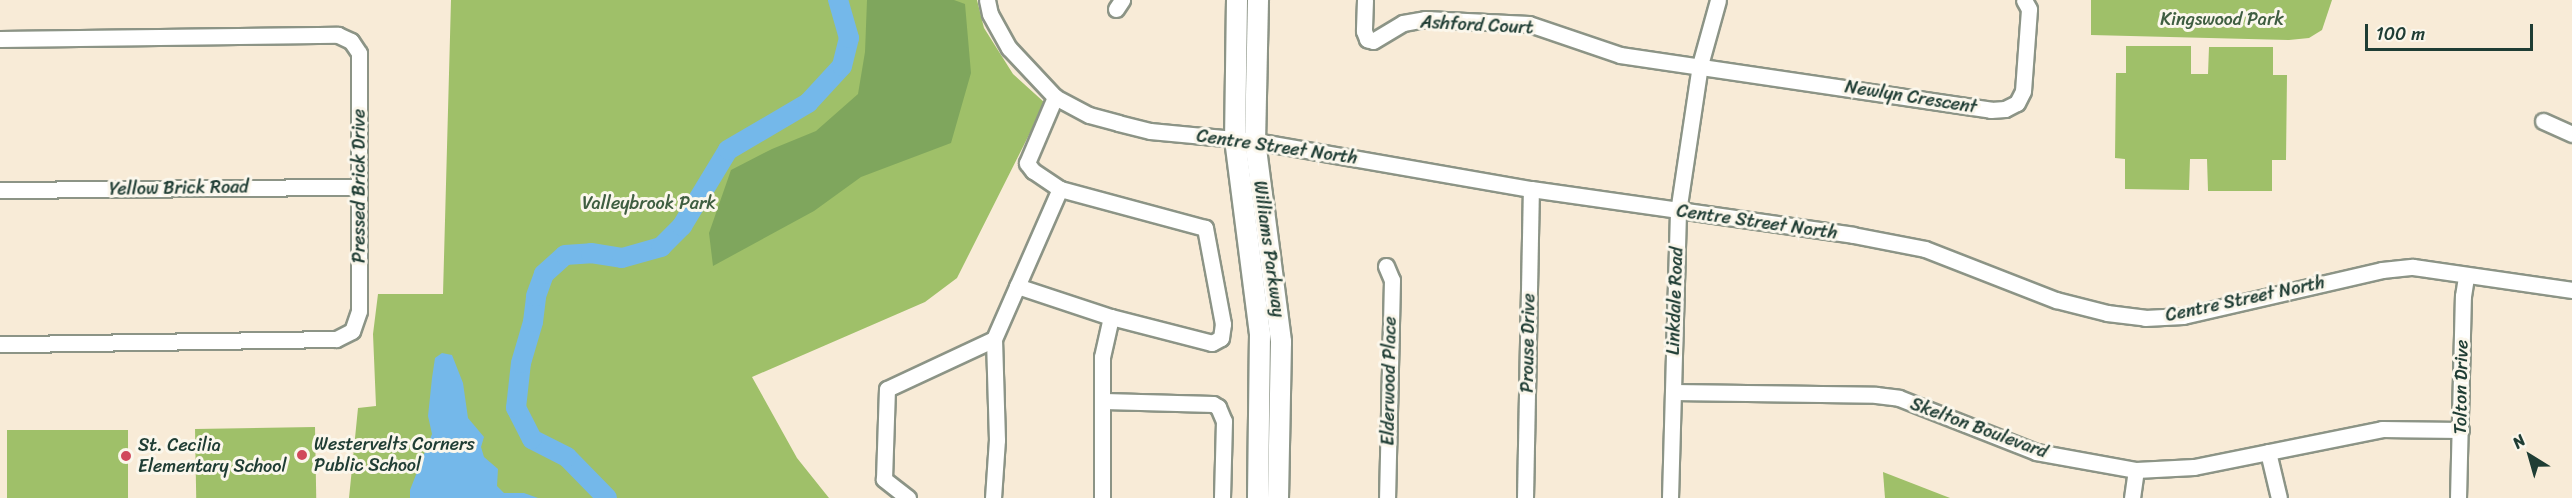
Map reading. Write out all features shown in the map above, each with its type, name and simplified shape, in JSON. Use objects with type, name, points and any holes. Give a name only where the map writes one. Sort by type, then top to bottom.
[{"type":"main road","name":"Williams Parkway","points":[[1237,0],[1235,140],[1260,334],[1258,498]]},
{"type":"main road","name":"Williams Parkway","points":[[1258,0],[1256,141],[1281,342],[1278,498]]},
{"type":"street","name":"Centre Street North","points":[[987,0],[990,14],[1009,48],[1055,97],[1089,115],[1150,131],[1256,141],[1531,189],[1678,212],[1853,235],[1925,249],[2056,300],[2107,313],[2145,318],[2183,316],[2382,270],[2413,267],[2572,290]]},
{"type":"street","name":"Ashford Court","points":[[1365,0],[1364,31],[1367,39],[1373,41],[1403,23],[1425,19],[1529,24],[1620,56],[1700,65]]},
{"type":"street","name":"Linkdale Road","points":[[1670,498],[1678,212],[1700,65],[1718,0]]},
{"type":"street","name":"Newlyn Crescent","points":[[1700,65],[1979,108],[2005,109],[2017,103],[2023,90],[2029,9],[2024,0]]},
{"type":"street","name":"Pressed Brick Drive","points":[[0,39],[338,35],[351,41],[359,53],[359,311],[352,331],[336,339],[0,344]]},
{"type":"street","points":[[1017,286],[1110,317],[1212,343],[1221,338],[1223,324],[1205,228],[1060,189],[1033,171],[1027,163],[1055,97]]},
{"type":"street","points":[[2542,121],[2572,134]]},
{"type":"street","name":"Yellow Brick Road","points":[[0,190],[358,187]]},
{"type":"street","points":[[993,498],[997,440],[993,339],[1060,189]]},
{"type":"street","name":"Prouse Drive","points":[[1525,498],[1531,189]]},
{"type":"street","name":"Elderwood Place","points":[[1386,266],[1392,280],[1387,498]]},
{"type":"street","name":"Tolton Drive","points":[[2458,498],[2463,297],[2466,276]]},
{"type":"street","points":[[1102,498],[1104,401],[1102,357],[1110,317]]},
{"type":"street","points":[[908,498],[884,479],[887,389],[993,339]]},
{"type":"street","name":"Skelton Boulevard","points":[[1673,392],[1876,395],[1899,398],[2036,452],[2136,470],[2194,467],[2382,429],[2461,430]]},
{"type":"street","points":[[1104,401],[1213,404],[1218,407],[1224,421],[1222,498]]},
{"type":"street","points":[[2268,452],[2279,498]]},
{"type":"street","points":[[2132,498],[2136,470]]},
{"type":"green space","name":"Valleybrook Park","points":[[451,0],[977,0],[984,28],[1013,74],[1045,103],[957,278],[925,302],[752,377],[797,458],[829,498],[349,498],[358,408],[376,406],[373,334],[378,294],[443,294]]},
{"type":"green space","points":[[867,0],[954,0],[965,4],[971,73],[951,143],[861,177],[814,211],[713,266],[709,233],[731,170],[772,149],[816,131],[858,94],[865,52]]},
{"type":"green space","name":"Kingswood Park","points":[[2091,0],[2332,0],[2322,30],[2309,38],[2289,40],[2091,35]]},
{"type":"green space","points":[[2126,46],[2191,46],[2191,74],[2208,74],[2209,47],[2273,47],[2273,75],[2287,75],[2286,160],[2272,160],[2272,191],[2208,191],[2207,159],[2190,159],[2189,190],[2125,189],[2125,159],[2115,158],[2116,73],[2126,73]]},
{"type":"green space","points":[[315,427],[316,498],[196,498],[195,429]]},
{"type":"green space","points":[[7,430],[128,430],[128,498],[7,498]]},
{"type":"green space","points":[[1883,472],[1950,498],[1885,498]]},
{"type":"water","points":[[442,353],[452,355],[463,383],[468,418],[484,437],[481,447],[484,457],[498,469],[497,486],[504,493],[524,493],[538,498],[410,498],[410,490],[432,434],[428,416],[432,378],[435,358]]},
{"type":"waterway","points":[[607,498],[567,457],[532,439],[516,408],[521,363],[533,322],[536,296],[544,274],[565,255],[591,253],[622,258],[661,247],[682,226],[728,150],[808,103],[842,66],[849,38],[838,0]]},
{"type":"place","name":"Westervelts Corners Public School","points":[[302,455]]},
{"type":"place","name":"St. Cecilia Elementary School","points":[[126,456]]}]
